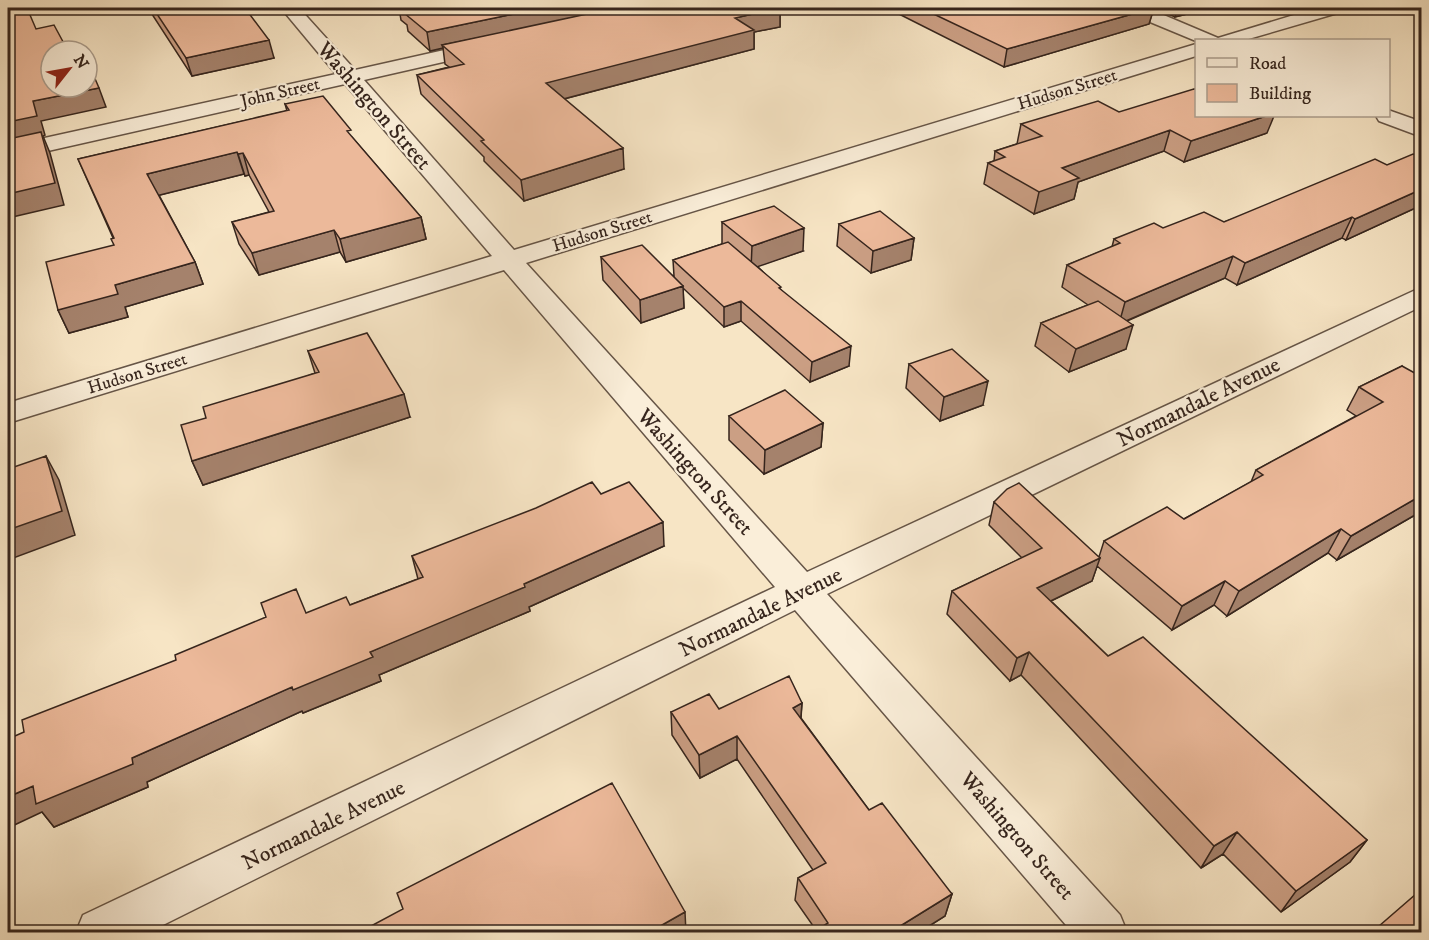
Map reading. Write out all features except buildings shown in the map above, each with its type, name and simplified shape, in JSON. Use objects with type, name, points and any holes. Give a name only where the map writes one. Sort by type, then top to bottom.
[{"type":"street","name":"Washington Street","points":[[290,8],[508,260],[1103,933]]},
{"type":"street","points":[[1132,8],[1208,39]]},
{"type":"street","points":[[1229,39],[1335,8]]},
{"type":"street","name":"John Street","points":[[8,153],[510,41]]},
{"type":"street","name":"Hudson Street","points":[[8,413],[1195,51]]},
{"type":"street","points":[[1390,117],[1422,130]]},
{"type":"street","name":"Normandale Avenue","points":[[100,933],[802,590],[1422,295]]}]
